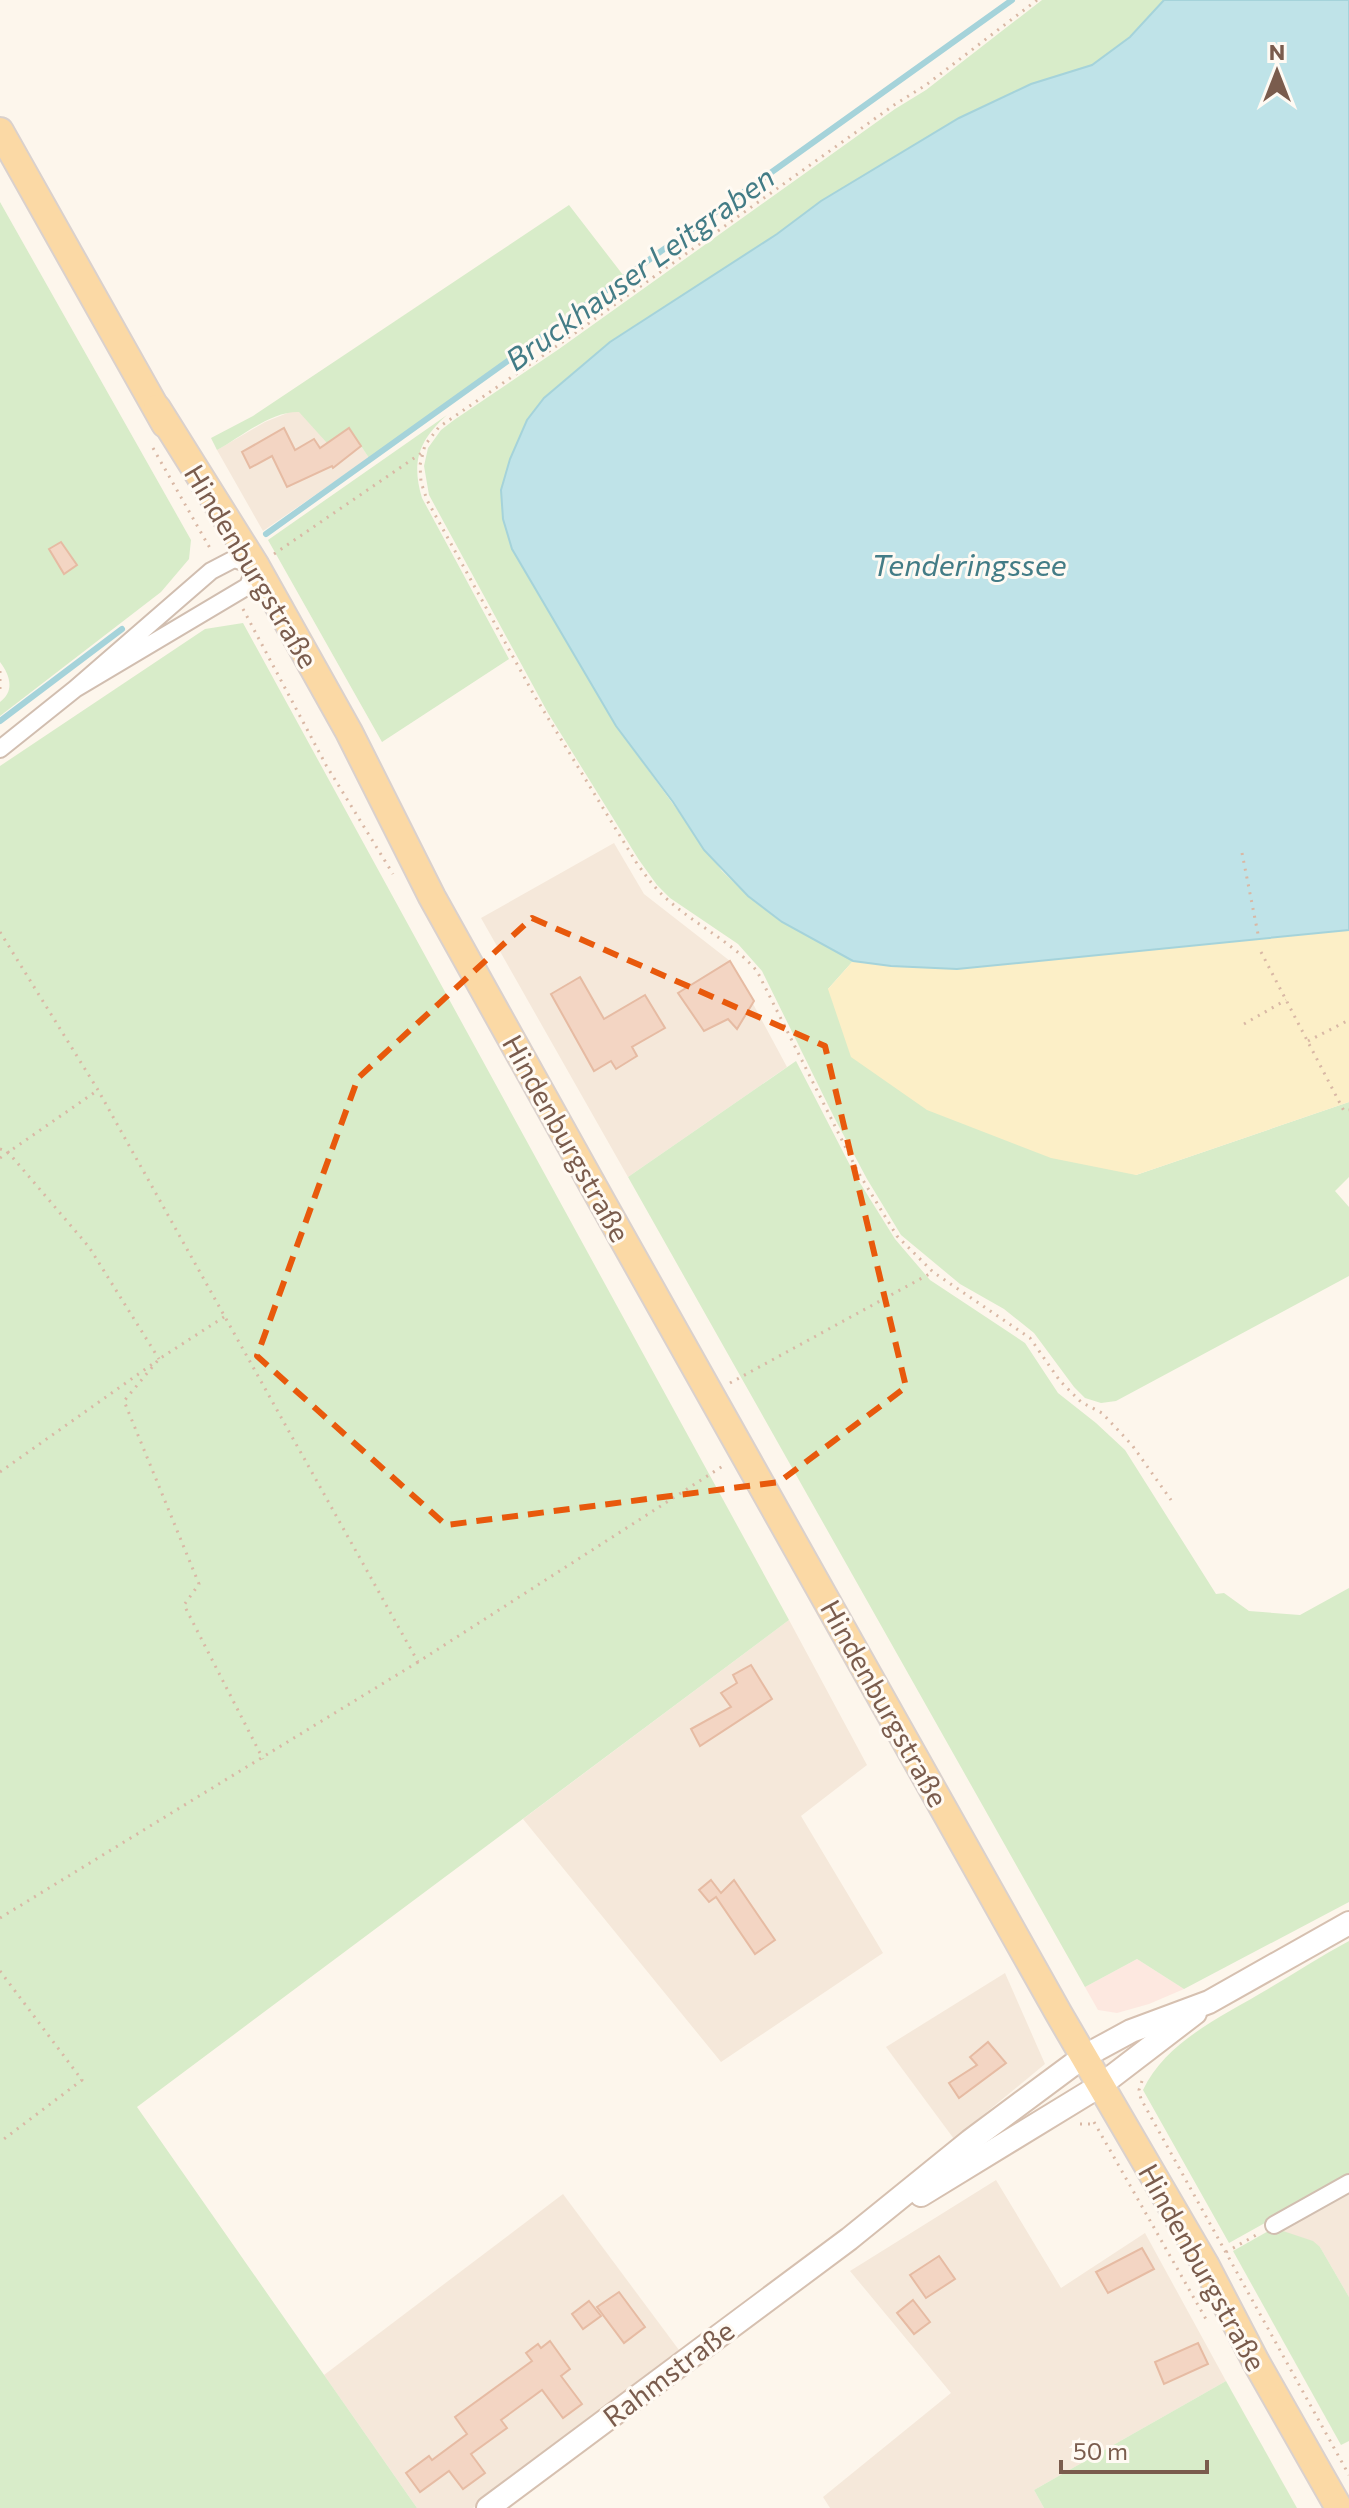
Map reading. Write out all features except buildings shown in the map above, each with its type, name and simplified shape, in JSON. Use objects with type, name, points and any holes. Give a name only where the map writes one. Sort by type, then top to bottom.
[{"type":"main road","name":"Hindenburgstraße","points":[[0,131],[246,570],[349,732],[432,897],[1101,2085],[1106,2118],[1216,2258],[1256,2362],[1339,2508]]},
{"type":"main road","points":[[1209,2002],[1349,1923]]},
{"type":"main road","name":"Rahmstraße","points":[[488,2508],[849,2239],[970,2141],[1083,2057],[1131,2031],[1209,2002]]},
{"type":"main road","name":"Rahmstraße","points":[[849,2239],[1101,2085],[1209,2002]]},
{"type":"street","points":[[0,749],[75,689],[211,571],[246,570]]},
{"type":"street","points":[[75,689],[246,570]]},
{"type":"street","points":[[1274,2225],[1349,2183]]},
{"type":"path","points":[[246,570],[423,452],[439,427],[457,413],[926,85],[1037,0]]},
{"type":"path","points":[[423,452],[421,482],[427,500],[534,695],[636,862],[669,902],[738,950],[757,971],[858,1172],[897,1236],[933,1272],[1030,1338],[1060,1381],[1081,1402],[1102,1413],[1132,1445],[1171,1500]]},
{"type":"path","points":[[0,671],[0,693]]},
{"type":"path","points":[[1242,853],[1259,939]]},
{"type":"path","points":[[0,932],[98,1090],[418,1662]]},
{"type":"path","points":[[1261,952],[1344,1111],[1349,1110]]},
{"type":"path","points":[[1244,1024],[1286,1000]]},
{"type":"path","points":[[1308,1041],[1349,1020]]},
{"type":"path","points":[[0,1158],[98,1090]]},
{"type":"path","points":[[0,1149],[8,1152],[89,1247],[159,1359]]},
{"type":"path","points":[[711,1394],[933,1272]]},
{"type":"path","points":[[0,1472],[159,1359],[224,1317]]},
{"type":"path","points":[[159,1359],[124,1401],[199,1584],[184,1605],[263,1759]]},
{"type":"path","points":[[0,1918],[263,1759],[744,1453]]},
{"type":"path","points":[[0,1971],[82,2080],[0,2142]]},
{"type":"path","points":[[1074,2124],[1106,2118],[1141,2099],[1216,2258],[1349,2475]]},
{"type":"path","points":[[1106,2118],[1212,2330]]},
{"type":"path","points":[[1216,2258],[1274,2225]]},
{"type":"highlighted area","points":[[532,918],[825,1046],[906,1387],[779,1482],[446,1525],[257,1356],[358,1078]]},
{"type":"shaded area","points":[[290,412],[300,412],[306,417],[349,428],[369,458],[263,531],[217,450],[265,422]]},
{"type":"shaded area","points":[[614,843],[644,894],[730,961],[787,1067],[628,1177],[481,918]]},
{"type":"shaded area","points":[[789,1620],[867,1765],[801,1816],[883,1953],[721,2062],[523,1819]]},
{"type":"shaded area","points":[[1137,1959],[1184,1989],[1117,2013],[1098,2010],[1085,1987]]},
{"type":"shaded area","points":[[1005,1973],[1045,2064],[954,2139],[886,2047]]},
{"type":"shaded area","points":[[996,2180],[1061,2288],[1145,2233],[1226,2381],[1034,2490],[1044,2508],[830,2508],[823,2497],[951,2393],[850,2271]]},
{"type":"shaded area","points":[[1349,2187],[1349,2297],[1320,2247],[1274,2228]]},
{"type":"shaded area","points":[[563,2194],[679,2350],[473,2508],[417,2508],[324,2375]]},
{"type":"green space","points":[[1042,0],[1164,0],[1130,37],[1092,65],[1031,84],[959,118],[821,201],[777,234],[610,342],[527,420],[501,490],[512,549],[616,726],[722,871],[782,922],[853,961],[828,989],[1136,1175],[1349,1102],[1349,1177],[1335,1191],[1349,1207],[1349,1276],[1116,1401],[1101,1403],[1085,1398],[1074,1387],[1034,1333],[1004,1309],[960,1284],[901,1235],[835,1119],[762,971],[738,944],[670,898],[639,860],[548,713],[429,495],[424,466],[428,448],[441,430],[454,420],[926,90]]},
{"type":"green space","points":[[0,202],[191,540],[189,559],[161,592],[0,716],[0,702],[8,693],[9,683],[0,662]]},
{"type":"green space","points":[[569,205],[623,275],[369,458],[349,428],[327,443],[299,412],[267,420],[217,450],[211,438],[253,416]]},
{"type":"green space","points":[[447,415],[430,433],[420,452],[417,473],[422,498],[509,659],[382,742],[268,540]]},
{"type":"green space","points":[[243,623],[789,1620],[137,2107],[417,2508],[0,2508],[0,766],[205,629]]},
{"type":"green space","points":[[796,1061],[855,1175],[895,1239],[930,1280],[1025,1343],[1058,1393],[1125,1450],[1216,1594],[1224,1593],[1249,1611],[1300,1615],[1349,1588],[1349,1902],[1184,1989],[1137,1959],[1085,1987],[628,1177]]},
{"type":"green space","points":[[1349,1941],[1349,2176],[1229,2243],[1143,2090],[1166,2057],[1197,2031]]},
{"type":"green space","points":[[1274,2228],[1313,2241],[1320,2247],[1349,2297],[1349,2441],[1341,2445],[1233,2251]]},
{"type":"green space","points":[[1226,2381],[1297,2508],[1044,2508],[1034,2490]]},
{"type":"sand","points":[[1349,930],[1349,1102],[1136,1175],[1051,1158],[927,1110],[851,1057],[828,989],[853,961],[957,969]]},
{"type":"water","name":"Tenderingssee","points":[[1164,0],[1349,0],[1349,930],[957,969],[853,961],[782,922],[748,896],[704,850],[673,802],[616,726],[512,549],[503,519],[501,490],[510,459],[527,420],[544,398],[610,342],[777,234],[821,201],[959,118],[1031,84],[1092,65],[1130,37]]},
{"type":"waterway","name":"Bruckhauser Leitgraben","points":[[266,534],[1012,0]]},
{"type":"waterway","name":"Bruckhauser Leitgraben","points":[[0,721],[122,629]]}]
